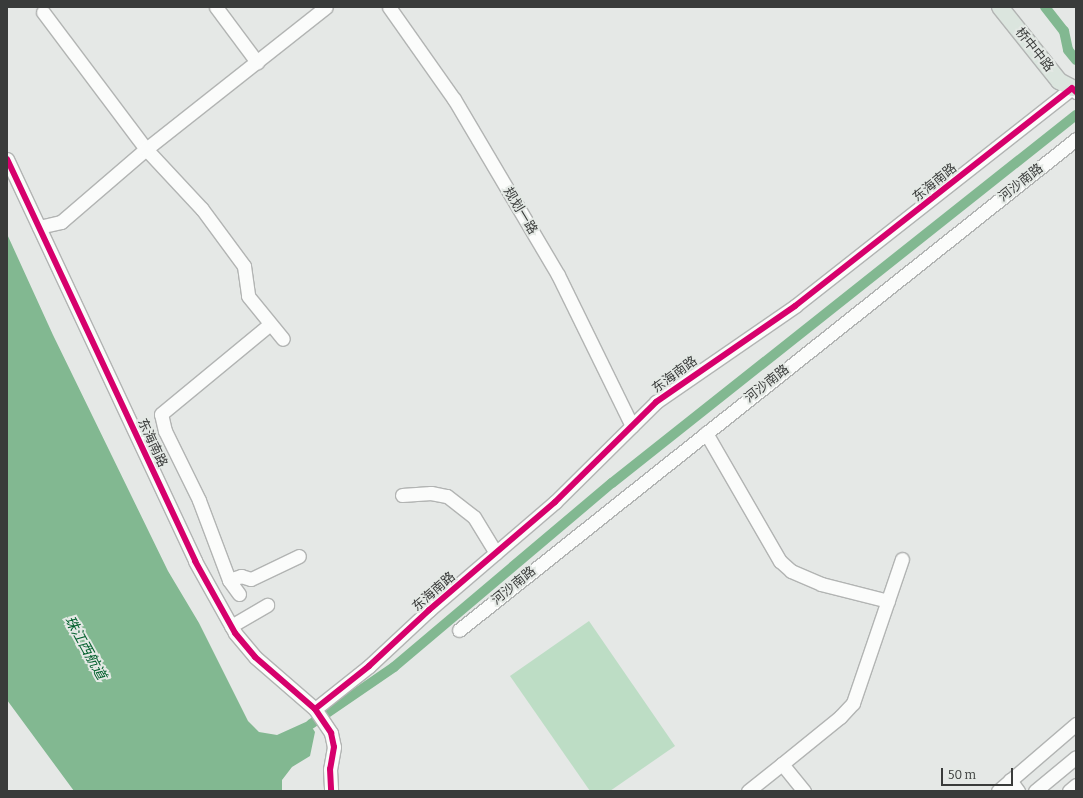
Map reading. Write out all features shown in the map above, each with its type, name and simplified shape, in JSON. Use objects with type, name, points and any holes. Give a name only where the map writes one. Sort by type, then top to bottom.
[{"type":"main road","name":"桥中中路","points":[[1000,7],[1059,81],[1074,90]]},
{"type":"main road","name":"桥中中路","points":[[1012,7],[1066,74],[1074,90]]},
{"type":"street","points":[[216,7],[257,62]]},
{"type":"street","points":[[39,227],[61,222],[146,149],[326,7]]},
{"type":"street","name":"规划一路","points":[[389,7],[454,99],[558,275],[632,426]]},
{"type":"street","points":[[43,12],[146,149],[202,209],[244,266],[248,296],[283,339]]},
{"type":"street","name":"东海南路","points":[[317,712],[576,483],[632,426],[674,388],[790,310],[1074,90]]},
{"type":"street","name":"河沙南路","points":[[459,630],[1076,139]]},
{"type":"street","name":"东海南路","points":[[7,159],[192,555],[231,626],[255,657],[317,712],[328,729],[334,747],[330,769],[331,791]]},
{"type":"street","points":[[238,594],[229,580],[198,500],[164,431],[161,414],[270,324]]},
{"type":"street","points":[[706,432],[780,561],[791,572],[821,584],[888,601]]},
{"type":"street","points":[[402,495],[431,493],[447,496],[474,517],[496,553]]},
{"type":"street","points":[[229,580],[241,576],[252,579],[299,556]]},
{"type":"street","points":[[748,791],[840,716],[853,703],[902,559]]},
{"type":"street","points":[[231,626],[267,605]]},
{"type":"street","points":[[998,791],[1076,724]]},
{"type":"street","points":[[1035,791],[1076,757]]},
{"type":"street","points":[[782,764],[804,791]]},
{"type":"street","points":[[1010,780],[1018,791]]},
{"type":"street","points":[[1070,791],[1076,785]]},
{"type":"shaded area","points":[[589,621],[675,746],[610,791],[590,791],[510,676]]},
{"type":"water","name":"珠江西航道","points":[[7,234],[53,335],[168,571],[199,623],[248,721],[259,732],[277,735],[308,721],[315,732],[310,756],[292,767],[282,780],[282,791],[74,791],[7,700]]},
{"type":"waterway","points":[[1045,7],[1064,31],[1068,50],[1076,60]]},
{"type":"waterway","points":[[311,724],[394,667],[612,483],[1076,115]]},
{"type":"cycle path","points":[[315,709],[369,666],[429,610],[555,502],[656,402],[795,306],[1072,88],[1076,92]]},
{"type":"cycle path","points":[[7,159],[195,561],[235,633],[255,657],[315,709],[331,733],[334,747],[330,769],[331,791]]}]
